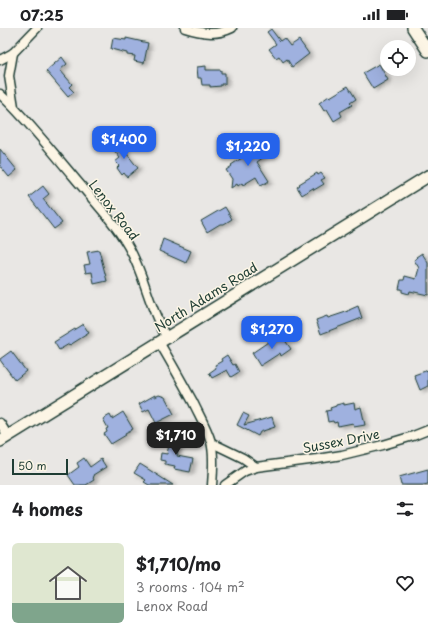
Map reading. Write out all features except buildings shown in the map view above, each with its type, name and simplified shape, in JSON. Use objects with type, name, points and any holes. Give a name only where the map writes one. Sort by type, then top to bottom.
[{"type":"street","points":[[0,60],[13,53],[37,28]]},
{"type":"street","points":[[185,28],[209,33],[221,32],[232,28]]},
{"type":"street","points":[[413,28],[428,51]]},
{"type":"street","points":[[13,53],[9,76],[14,107]]},
{"type":"street","name":"Lenox Road","points":[[0,94],[14,107],[100,208],[128,246],[140,270],[172,363],[198,412],[212,443],[212,485]]},
{"type":"street","name":"North Adams Road","points":[[4,438],[428,176]]},
{"type":"street","points":[[0,423],[4,438]]},
{"type":"street","name":"Sussex Drive","points":[[256,466],[342,455],[383,445],[428,430]]},
{"type":"street","points":[[212,443],[256,466]]},
{"type":"street","points":[[225,485],[245,471],[256,466]]}]
